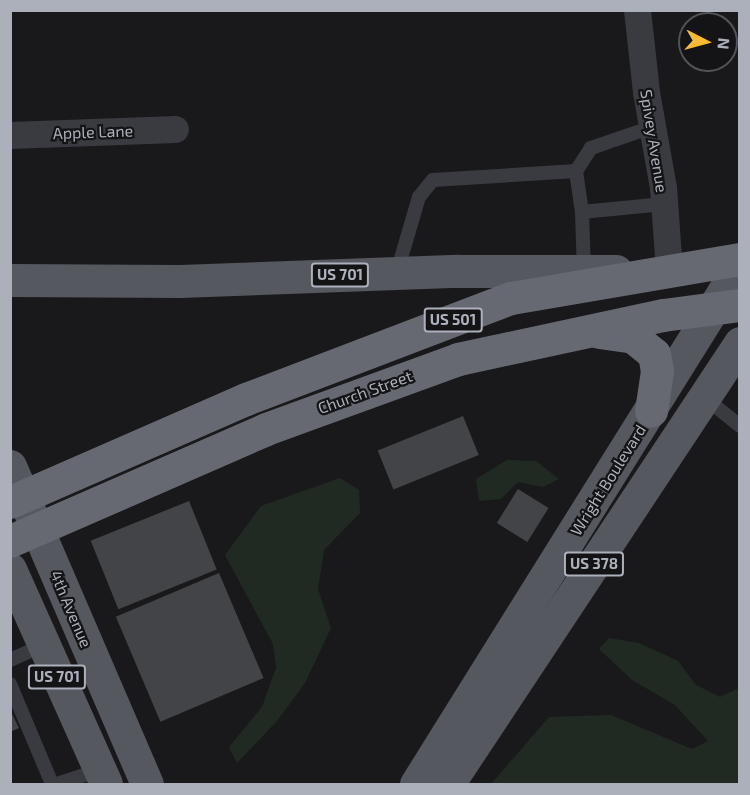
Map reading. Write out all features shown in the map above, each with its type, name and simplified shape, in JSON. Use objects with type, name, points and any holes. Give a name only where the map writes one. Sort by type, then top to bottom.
[{"type":"highway","name":"US 501","points":[[10,502],[246,399],[511,298],[740,259]]},
{"type":"highway","name":"Church Street","points":[[10,541],[266,429],[458,359],[588,331],[727,307]]},
{"type":"highway","points":[[588,331],[633,336],[654,354],[657,372],[651,411]]},
{"type":"main road","name":"Wright Boulevard","points":[[416,784],[651,411],[727,307],[740,265]]},
{"type":"main road","name":"US 701","points":[[10,280],[180,281],[397,273],[669,271]]},
{"type":"main road","name":"Wright Boulevard","points":[[448,784],[740,343]]},
{"type":"main road","name":"4th Avenue","points":[[10,466],[147,784]]},
{"type":"main road","name":"US 701","points":[[13,582],[103,777]]},
{"type":"street","name":"Spivey Avenue","points":[[637,10],[664,204],[669,271]]},
{"type":"street","name":"Apple Lane","points":[[10,135],[175,129]]},
{"type":"lane","points":[[584,271],[582,212],[576,171],[591,147],[652,126]]},
{"type":"lane","points":[[397,273],[419,198],[433,180],[576,171]]},
{"type":"lane","points":[[582,212],[664,204]]},
{"type":"lane","points":[[704,397],[739,424]]},
{"type":"lane","points":[[10,660],[43,645]]},
{"type":"lane","points":[[10,684],[52,784]]},
{"type":"lane","points":[[57,784],[103,777]]},
{"type":"shaded area","points":[[507,460],[536,461],[559,479],[543,487],[518,482],[501,499],[479,501],[476,479]]},
{"type":"shaded area","points":[[340,478],[359,490],[360,513],[324,550],[318,589],[331,628],[305,683],[277,721],[237,763],[229,747],[262,707],[276,668],[273,644],[225,555],[261,506]]},
{"type":"shaded area","points":[[609,638],[639,643],[678,661],[696,685],[720,697],[739,688],[739,784],[491,784],[549,717],[611,715],[692,749],[708,741],[675,705],[632,680],[599,649]]},
{"type":"building","points":[[463,416],[479,455],[393,489],[378,450]]},
{"type":"building","points":[[518,489],[549,508],[527,542],[497,523]]},
{"type":"building","points":[[189,501],[217,570],[118,609],[91,541]]},
{"type":"building","points":[[219,573],[264,678],[160,722],[116,617]]},
{"type":"building","points":[[10,710],[19,728],[10,732]]}]
